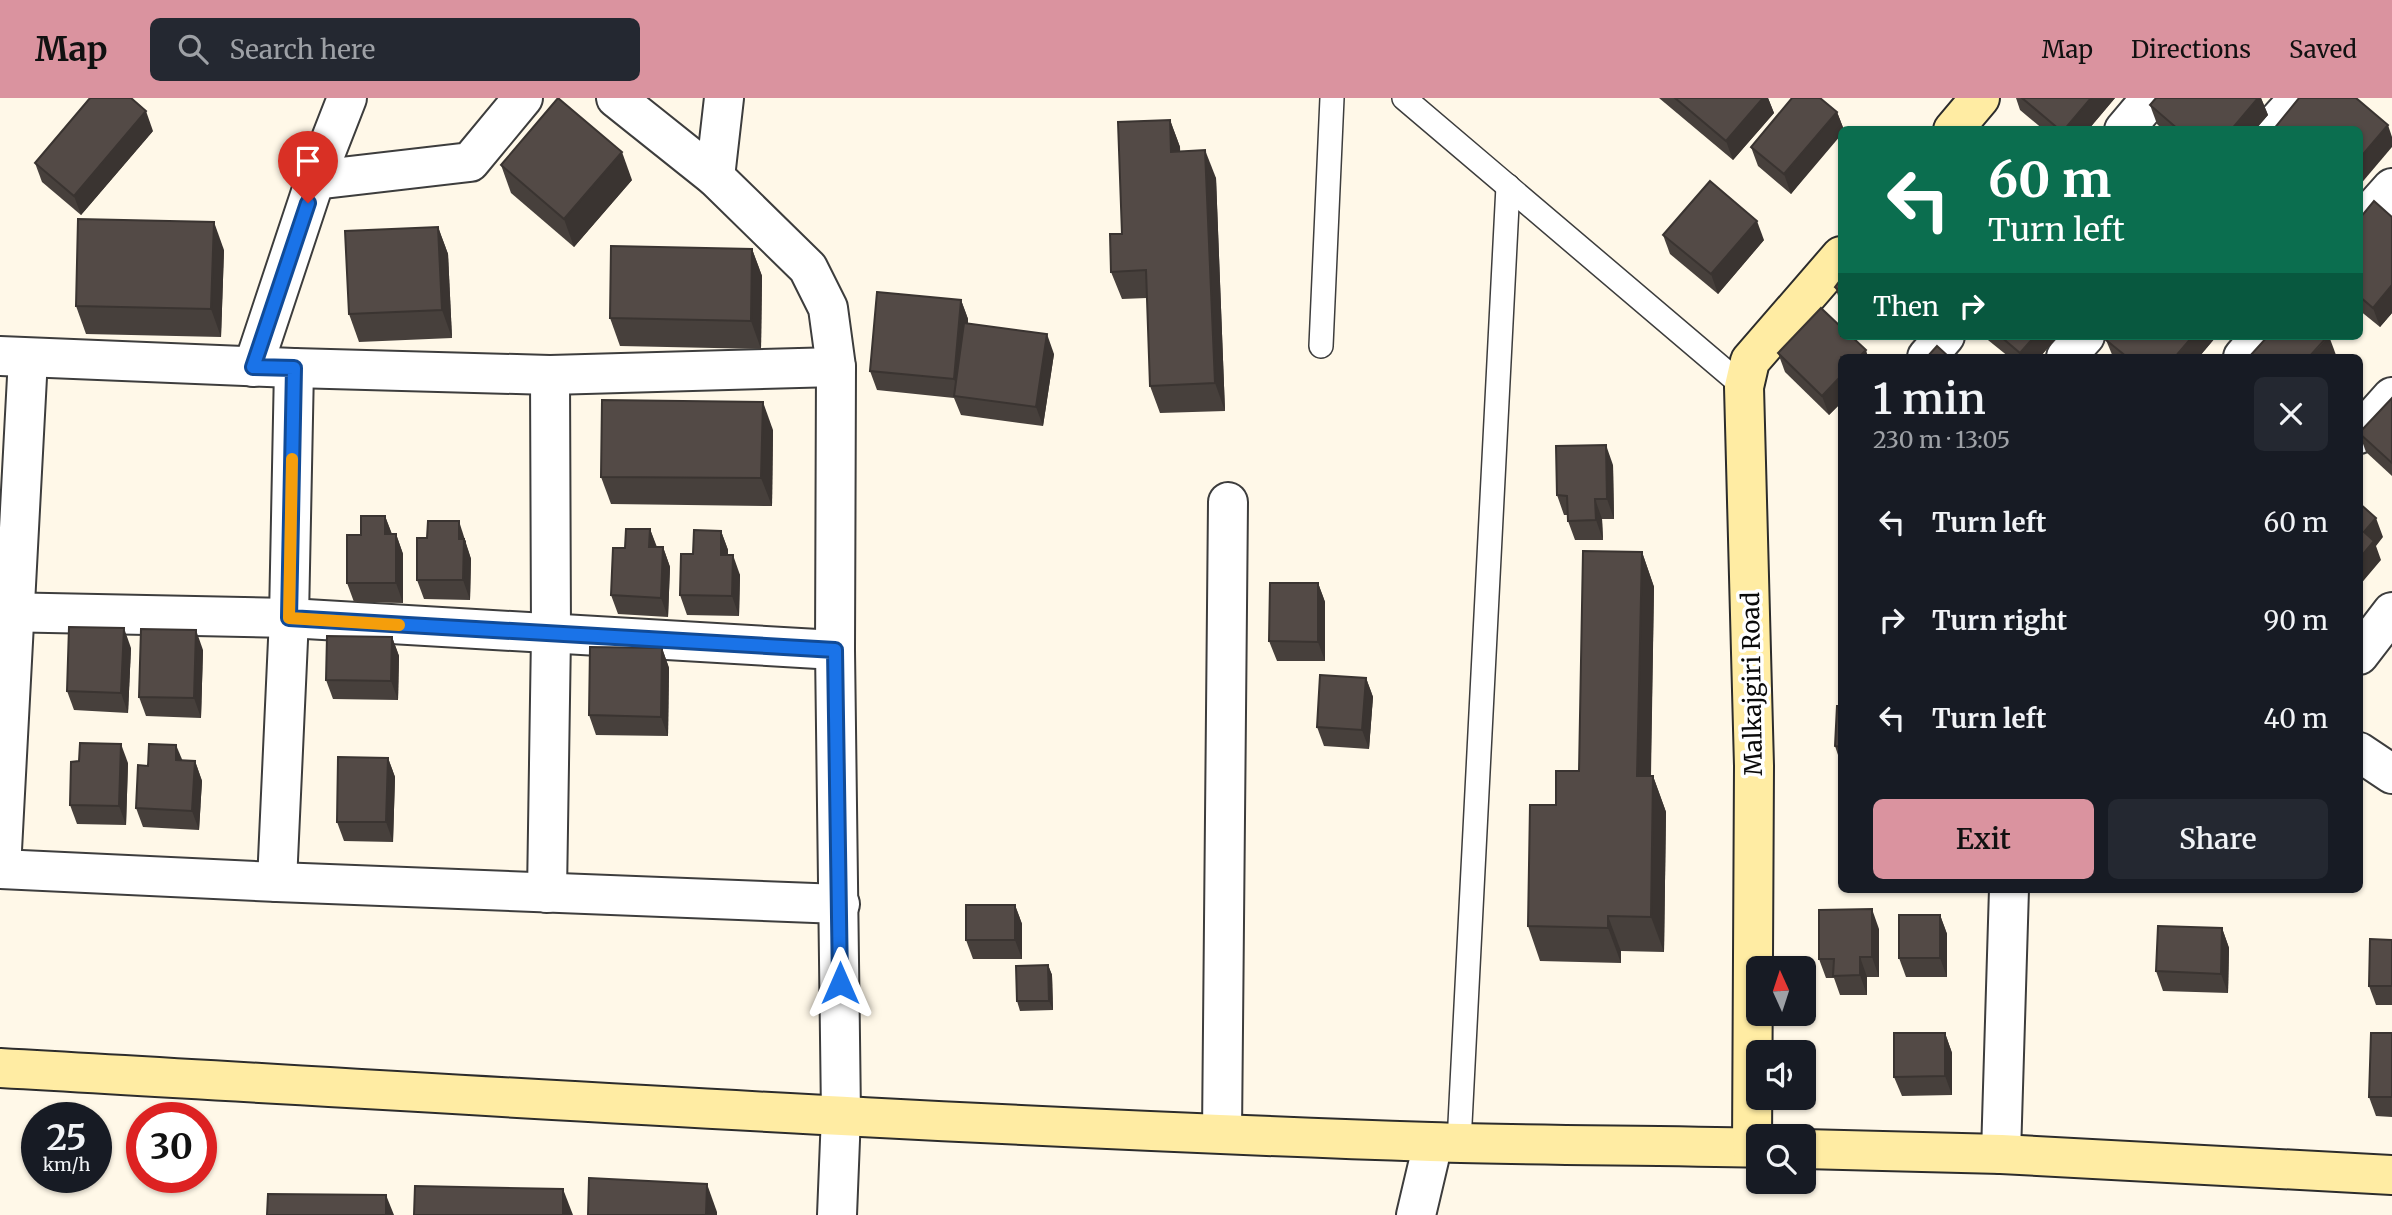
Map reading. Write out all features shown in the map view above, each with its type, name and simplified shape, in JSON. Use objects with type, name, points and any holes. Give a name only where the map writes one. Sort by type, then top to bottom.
[{"type":"street","points":[[253,367],[315,180],[347,98]]},
{"type":"street","points":[[315,180],[470,162],[523,98]]},
{"type":"street","points":[[616,98],[715,177],[808,268],[828,308],[836,367],[835,650],[841,1115],[837,1215]]},
{"type":"street","points":[[715,177],[724,98]]},
{"type":"street","points":[[1956,126],[1980,98]]},
{"type":"street","points":[[2127,126],[2151,98]]},
{"type":"street","points":[[2274,126],[2298,98]]},
{"type":"street","points":[[2363,221],[2392,188]]},
{"type":"street","name":"Malkajgiri Road","points":[[1755,1124],[1754,766],[1744,387],[1750,361],[1838,259]]},
{"type":"street","points":[[1930,354],[1942,340]]},
{"type":"street","points":[[2069,354],[2081,340]]},
{"type":"street","points":[[2246,354],[2258,340]]},
{"type":"street","points":[[836,367],[550,375],[14,357],[0,869],[840,904]]},
{"type":"street","points":[[276,882],[289,618],[294,368]]},
{"type":"street","points":[[547,893],[551,635],[550,375]]},
{"type":"street","points":[[2363,430],[2392,397]]},
{"type":"street","points":[[1222,1133],[1228,502]]},
{"type":"street","points":[[7,612],[289,618],[835,650]]},
{"type":"street","points":[[2363,650],[2392,612]]},
{"type":"street","points":[[2363,755],[2392,774]]},
{"type":"street","points":[[2001,1154],[2008,893]]},
{"type":"street","points":[[0,1068],[841,1115],[1222,1133],[1446,1143],[1746,1148]]},
{"type":"street","points":[[1416,1215],[1446,1143]]},
{"type":"street","points":[[1816,1149],[2001,1154],[2392,1175]]},
{"type":"lane","points":[[1321,346],[1332,98]]},
{"type":"lane","points":[[1404,98],[1744,387]]},
{"type":"lane","points":[[1446,1143],[1508,186]]},
{"type":"building","points":[[90,98],[131,98],[146,111],[74,196],[35,163]]},
{"type":"building","points":[[558,98],[622,152],[564,219],[501,165]]},
{"type":"building","points":[[1675,98],[1763,98],[1726,141]]},
{"type":"building","points":[[1792,98],[1820,98],[1837,112],[1784,174],[1751,147]]},
{"type":"building","points":[[2022,98],[2091,98],[2067,126],[2055,126]]},
{"type":"building","points":[[2156,98],[2258,98],[2234,126],[2174,126],[2150,105]]},
{"type":"building","points":[[2299,98],[2356,98],[2388,125],[2363,154],[2363,126],[2276,126]]},
{"type":"building","points":[[1170,120],[1171,152],[1205,150],[1215,383],[1150,386],[1146,270],[1111,272],[1110,234],[1122,234],[1118,122]]},
{"type":"building","points":[[1710,181],[1757,221],[1711,274],[1663,235]]},
{"type":"building","points":[[2374,201],[2392,217],[2392,285],[2373,308],[2363,299],[2363,214]]},
{"type":"building","points":[[78,219],[214,222],[211,309],[76,306]]},
{"type":"building","points":[[438,227],[442,310],[349,314],[345,231]]},
{"type":"building","points":[[611,246],[752,249],[751,321],[610,318]]},
{"type":"building","points":[[877,292],[961,300],[954,379],[870,371]]},
{"type":"building","points":[[1821,308],[1838,324],[1838,340],[1855,340],[1866,350],[1862,354],[1838,354],[1838,379],[1822,396],[1778,353]]},
{"type":"building","points":[[964,323],[1047,334],[1036,407],[954,396]]},
{"type":"building","points":[[2005,340],[2031,340],[2020,353]]},
{"type":"building","points":[[2106,340],[2190,340],[2178,354],[2123,354]]},
{"type":"building","points":[[2264,340],[2324,340],[2312,354],[2252,354]]},
{"type":"building","points":[[1937,346],[1946,354],[1930,354]]},
{"type":"building","points":[[2392,398],[2392,463],[2363,437],[2363,429]]},
{"type":"building","points":[[602,400],[763,402],[761,478],[601,477]]},
{"type":"building","points":[[1606,445],[1607,499],[1595,499],[1596,520],[1568,521],[1567,496],[1557,495],[1556,446]]},
{"type":"building","points":[[2363,507],[2376,518],[2364,532],[2374,541],[2363,554]]},
{"type":"building","points":[[361,516],[385,516],[385,534],[396,534],[396,583],[347,583],[347,535],[361,535]]},
{"type":"building","points":[[428,521],[459,521],[459,539],[464,539],[463,580],[417,580],[417,538],[427,538]]},
{"type":"building","points":[[626,529],[650,529],[649,547],[663,547],[661,598],[611,595],[613,548],[625,548]]},
{"type":"building","points":[[694,530],[721,531],[721,555],[733,555],[732,596],[680,595],[681,554],[693,554]]},
{"type":"building","points":[[1583,551],[1642,552],[1637,776],[1653,776],[1651,917],[1608,916],[1608,928],[1528,926],[1530,805],[1556,805],[1556,771],[1579,771]]},
{"type":"building","points":[[1270,583],[1318,583],[1318,642],[1269,641]]},
{"type":"building","points":[[69,627],[124,628],[121,693],[67,691]]},
{"type":"building","points":[[141,629],[196,630],[194,698],[139,697]]},
{"type":"building","points":[[327,636],[392,637],[391,681],[326,680]]},
{"type":"building","points":[[590,647],[662,648],[661,717],[589,715]]},
{"type":"building","points":[[1320,675],[1366,678],[1362,730],[1317,727]]},
{"type":"building","points":[[1837,706],[1838,706],[1838,746],[1835,746]]},
{"type":"building","points":[[80,743],[121,744],[119,806],[70,805],[71,762],[79,761]]},
{"type":"building","points":[[149,744],[176,745],[176,760],[195,761],[192,811],[136,808],[138,765],[148,766]]},
{"type":"building","points":[[338,757],[388,758],[386,822],[337,822]]},
{"type":"building","points":[[966,905],[1015,905],[1015,940],[966,940]]},
{"type":"building","points":[[1872,909],[1872,957],[1860,957],[1860,975],[1833,976],[1834,959],[1819,959],[1819,910]]},
{"type":"building","points":[[1899,915],[1940,915],[1940,958],[1899,958]]},
{"type":"building","points":[[2158,926],[2222,928],[2221,974],[2156,971]]},
{"type":"building","points":[[2370,939],[2392,940],[2392,986],[2369,986]]},
{"type":"building","points":[[1048,965],[1049,1001],[1017,1001],[1016,966]]},
{"type":"building","points":[[1894,1033],[1945,1033],[1945,1076],[1894,1077]]},
{"type":"building","points":[[2371,1033],[2392,1033],[2392,1097],[2369,1097]]},
{"type":"building","points":[[589,1178],[707,1184],[706,1215],[588,1215]]},
{"type":"building","points":[[415,1186],[563,1189],[563,1215],[414,1215]]},
{"type":"building","points":[[268,1194],[386,1195],[386,1215],[267,1215]]},
{"type":"slow traffic","points":[[292,459],[289,618],[399,625]]},
{"type":"route","points":[[308,203],[253,367],[294,368],[289,618],[835,650],[840,983]]}]
